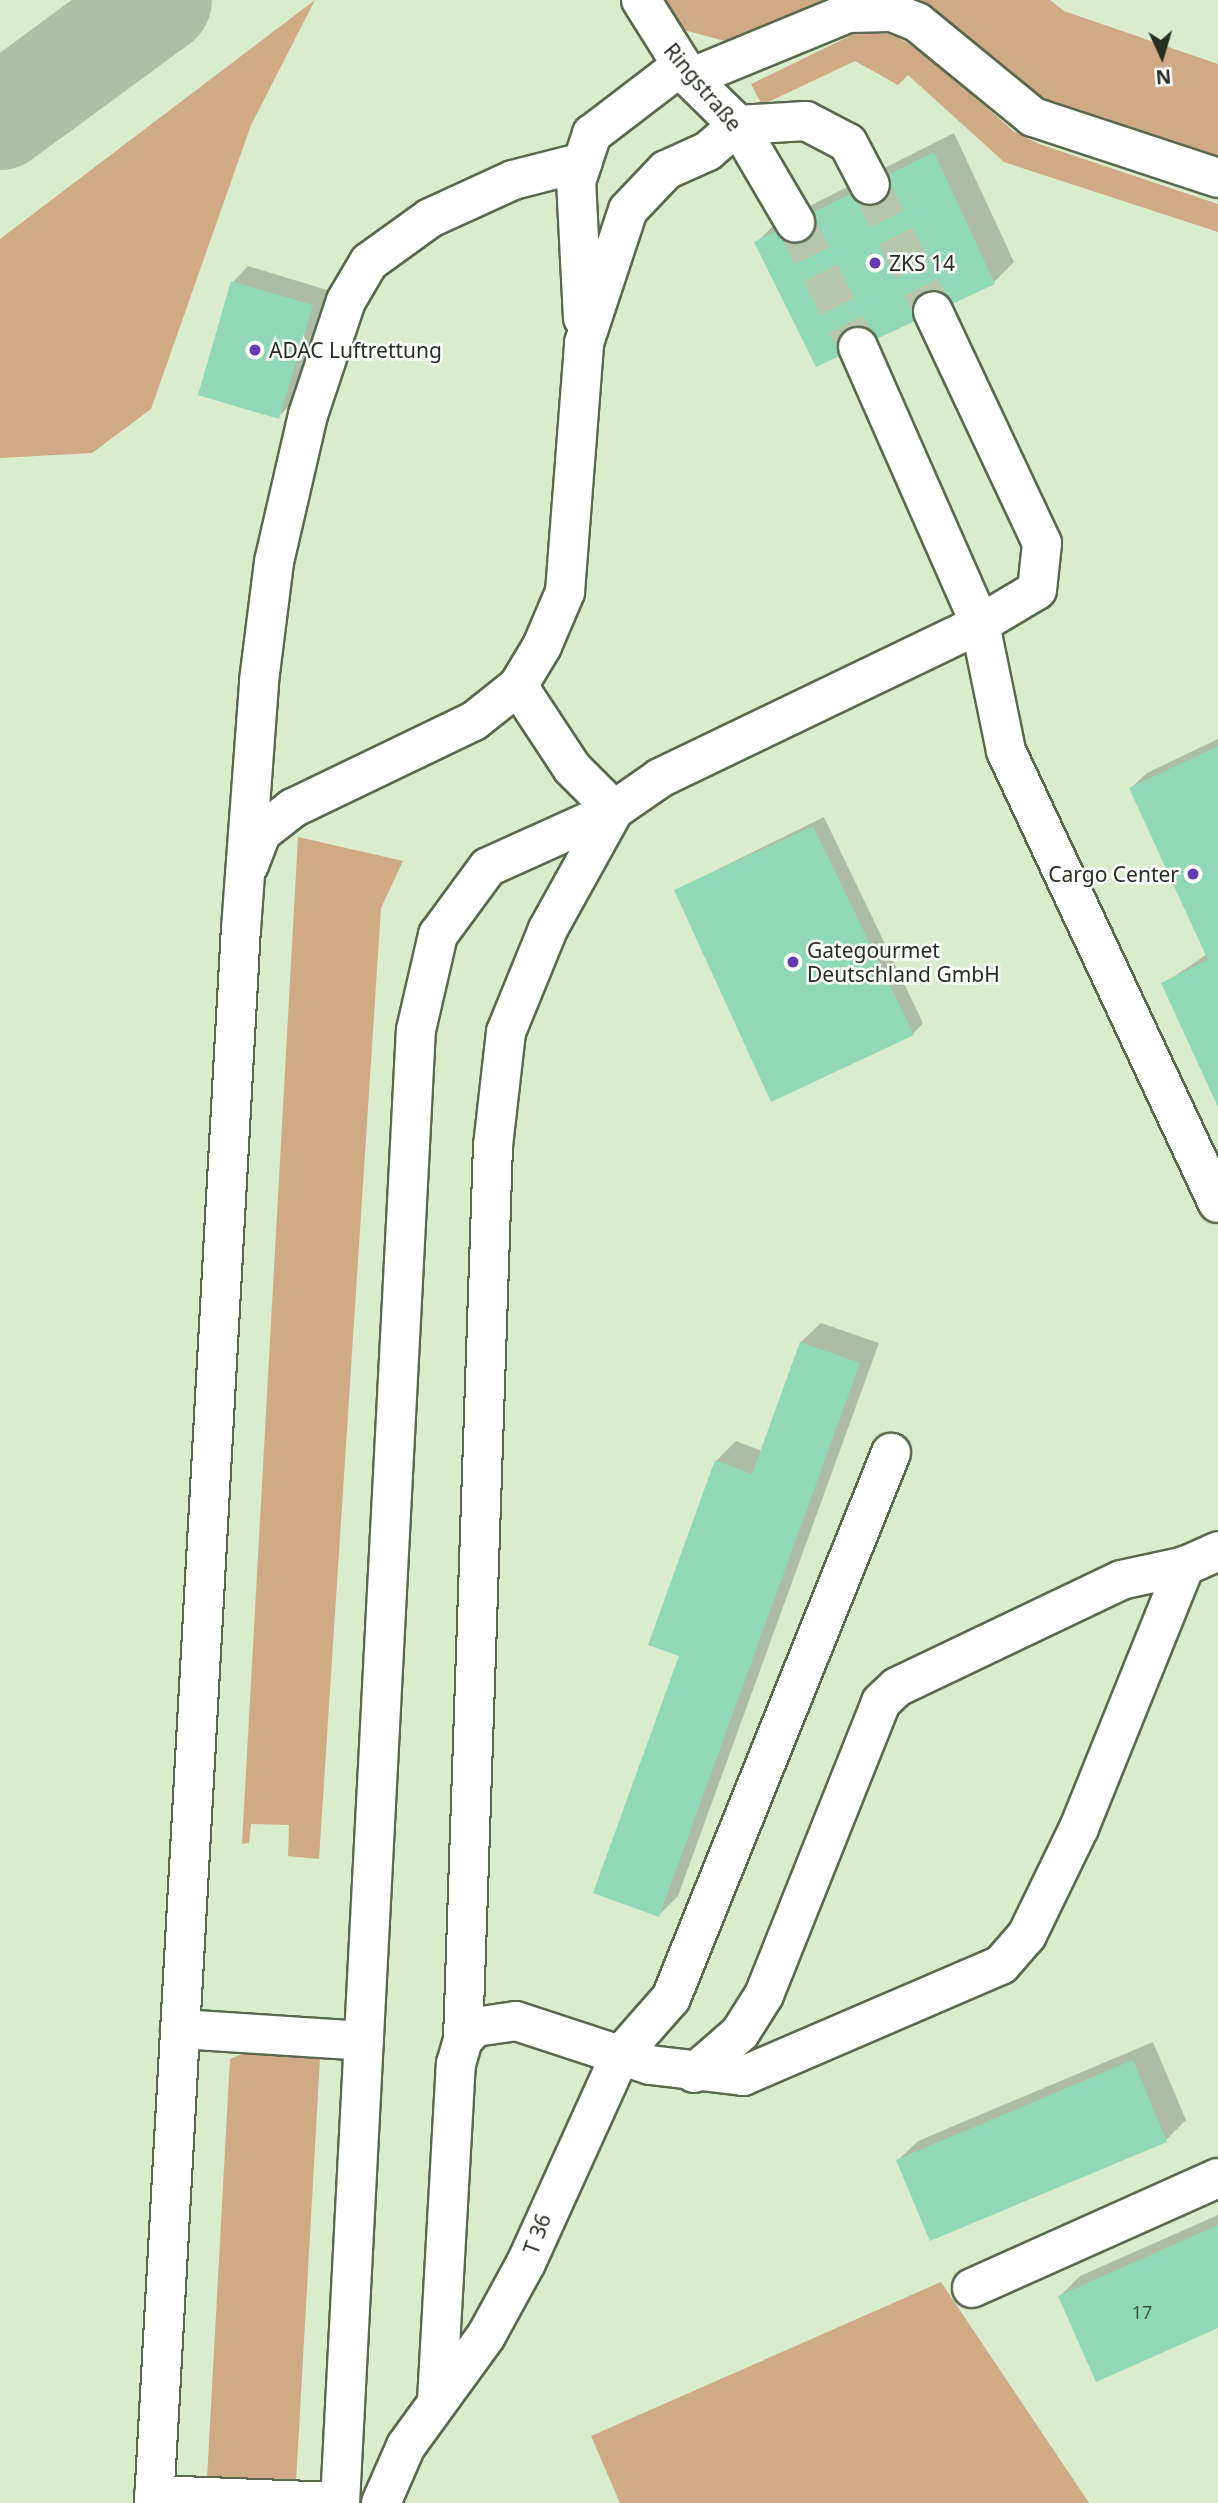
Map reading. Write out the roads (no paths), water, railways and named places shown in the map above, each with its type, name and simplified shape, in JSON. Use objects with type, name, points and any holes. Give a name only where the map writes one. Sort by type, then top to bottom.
[{"type":"street","name":"Ringstraße","points":[[641,0],[685,72],[738,125],[792,216]]},
{"type":"street","points":[[245,873],[261,833],[293,808],[474,721],[518,686],[565,592],[584,343],[576,182],[592,134],[685,72],[848,13],[892,12],[917,22],[1033,117],[1218,178]]},
{"type":"street","points":[[584,343],[628,210],[666,170],[708,151],[738,125],[806,121],[848,143],[870,185]]},
{"type":"street","points":[[583,162],[513,180],[430,218],[369,262],[346,301],[308,415],[274,562],[245,873],[154,2499],[340,2503],[416,1030],[439,935],[488,867],[614,810],[660,778],[980,624],[1037,590],[1042,543],[933,311]]},
{"type":"street","points":[[858,347],[980,624],[1006,751],[1218,1203]]},
{"type":"street","points":[[518,686],[572,768],[614,810]]},
{"type":"street","points":[[436,2402],[456,2064],[463,2040],[492,1146],[506,1032],[548,929],[614,810]]},
{"type":"street","name":"T 36","points":[[381,2503],[436,2402],[486,2336],[526,2263],[620,2056],[671,1998],[891,1453]]},
{"type":"street","points":[[463,2040],[475,2027],[516,2021],[620,2056],[694,2073],[743,2076],[1001,1965],[1027,1936],[1201,1558]]},
{"type":"street","points":[[694,2073],[740,2034],[764,1995],[881,1702],[898,1687],[1121,1580],[1201,1558]]},
{"type":"street","points":[[180,2029],[364,2041]]},
{"type":"street","points":[[972,2288],[1218,2178]]},
{"type":"tunnel","points":[[870,185],[933,311]]},
{"type":"tunnel","points":[[795,222],[858,347]]},
{"type":"place","name":"ZKS 14","points":[[875,263]]},
{"type":"place","name":"ADAC Luftrettung","points":[[255,350]]},
{"type":"place","name":"Cargo Center","points":[[1193,874]]},
{"type":"place","name":"Gategourmet Deutschland GmbH","points":[[793,962]]}]
